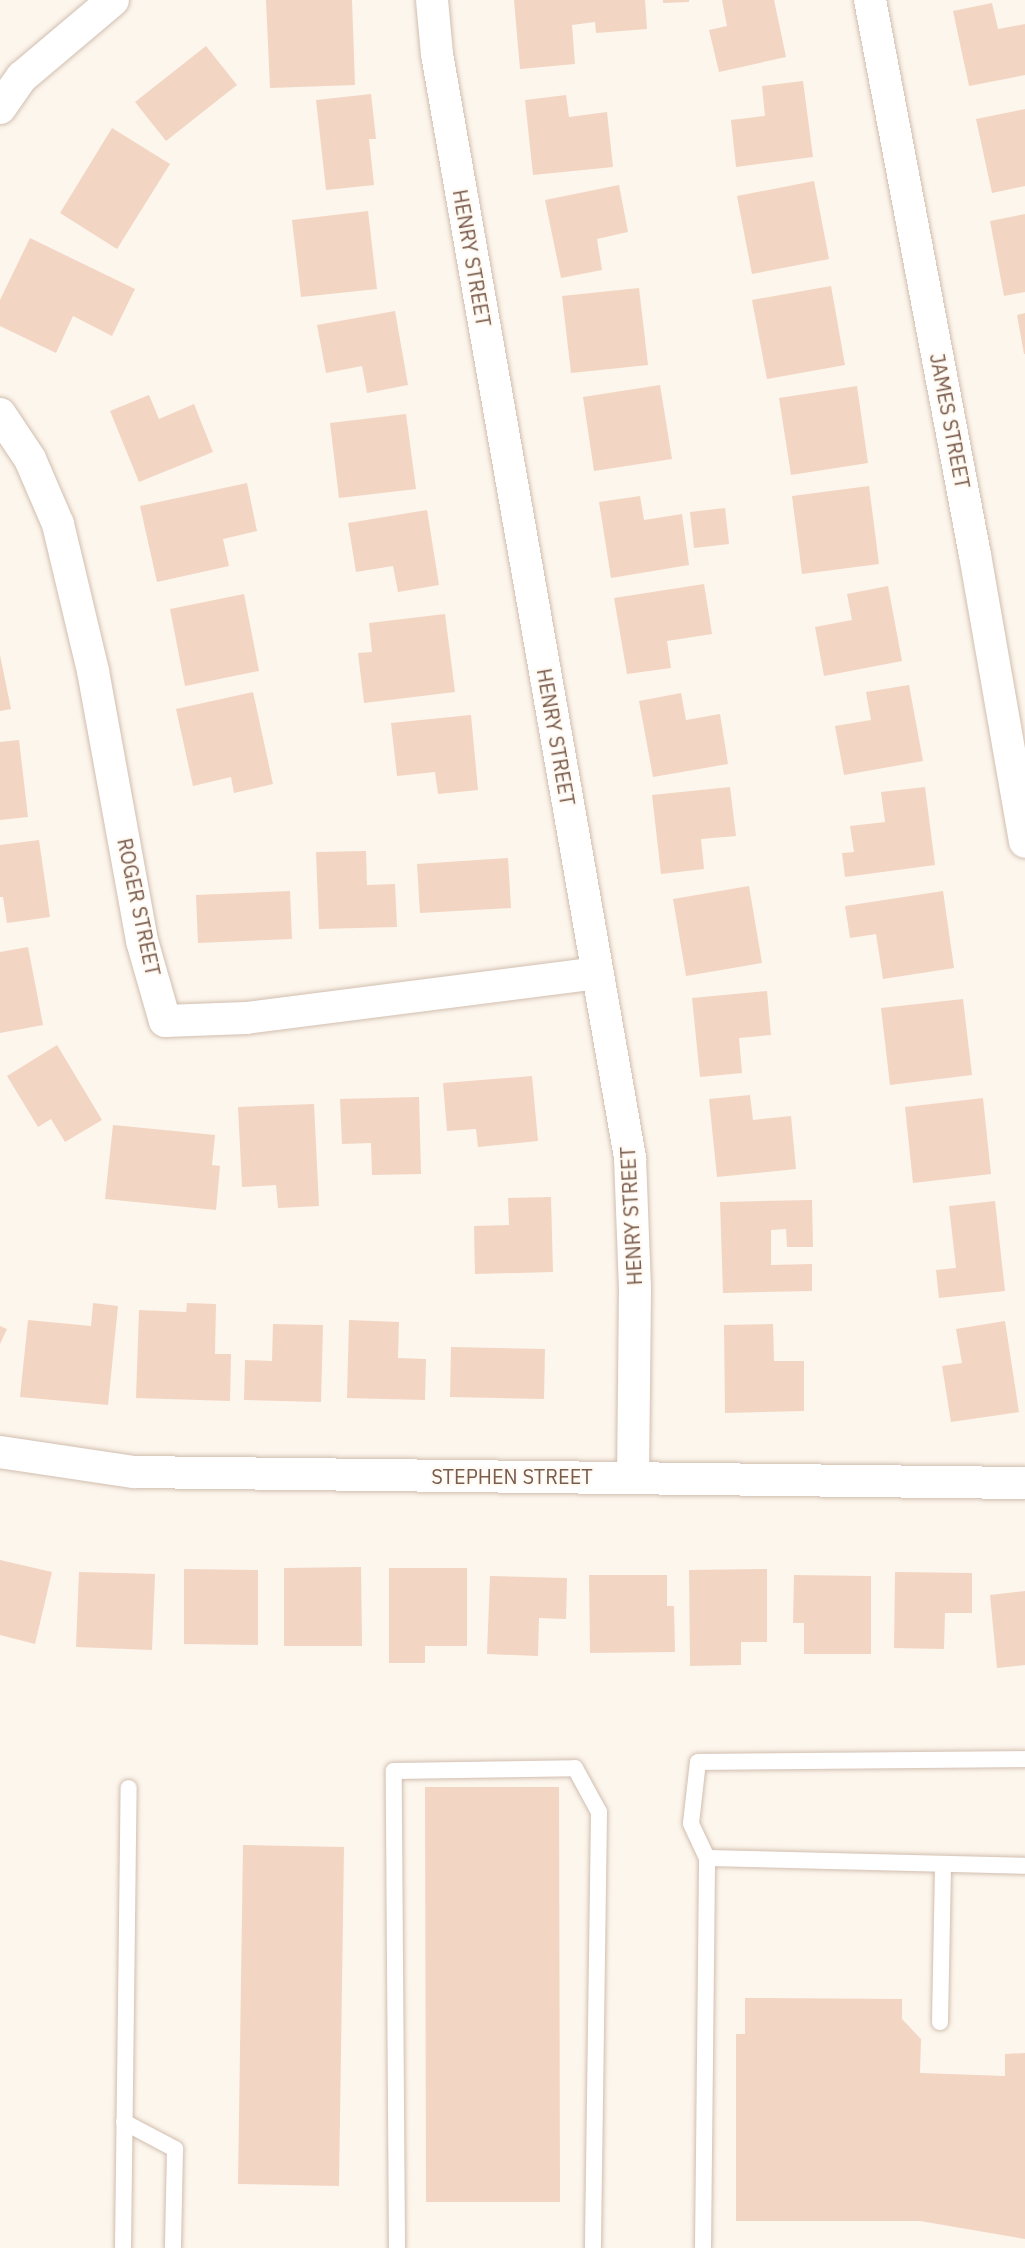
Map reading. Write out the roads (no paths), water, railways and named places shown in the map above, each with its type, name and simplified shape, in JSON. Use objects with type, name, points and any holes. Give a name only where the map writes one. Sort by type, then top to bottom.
[{"type":"street","points":[[0,108],[22,77],[113,0]]},
{"type":"street","name":"HENRY STREET","points":[[432,0],[437,54],[630,1158],[635,1289],[633,1477]]},
{"type":"street","name":"JAMES STREET","points":[[870,0],[975,555],[1025,842]]},
{"type":"street","name":"ROGER STREET","points":[[0,414],[30,459],[58,524],[93,671],[142,941],[165,1021],[246,1018],[597,973]]},
{"type":"street","name":"STEPHEN STREET","points":[[0,1452],[134,1472],[1025,1484]]},
{"type":"lane","points":[[703,2248],[707,1858],[691,1823],[698,1762],[1025,1759]]},
{"type":"lane","points":[[397,2248],[394,1772],[575,1768],[599,1812],[593,2248]]},
{"type":"lane","points":[[123,2248],[129,1788]]},
{"type":"lane","points":[[707,1858],[1025,1866]]},
{"type":"lane","points":[[940,2022],[943,1864]]},
{"type":"lane","points":[[124,2122],[175,2149],[173,2248]]}]
